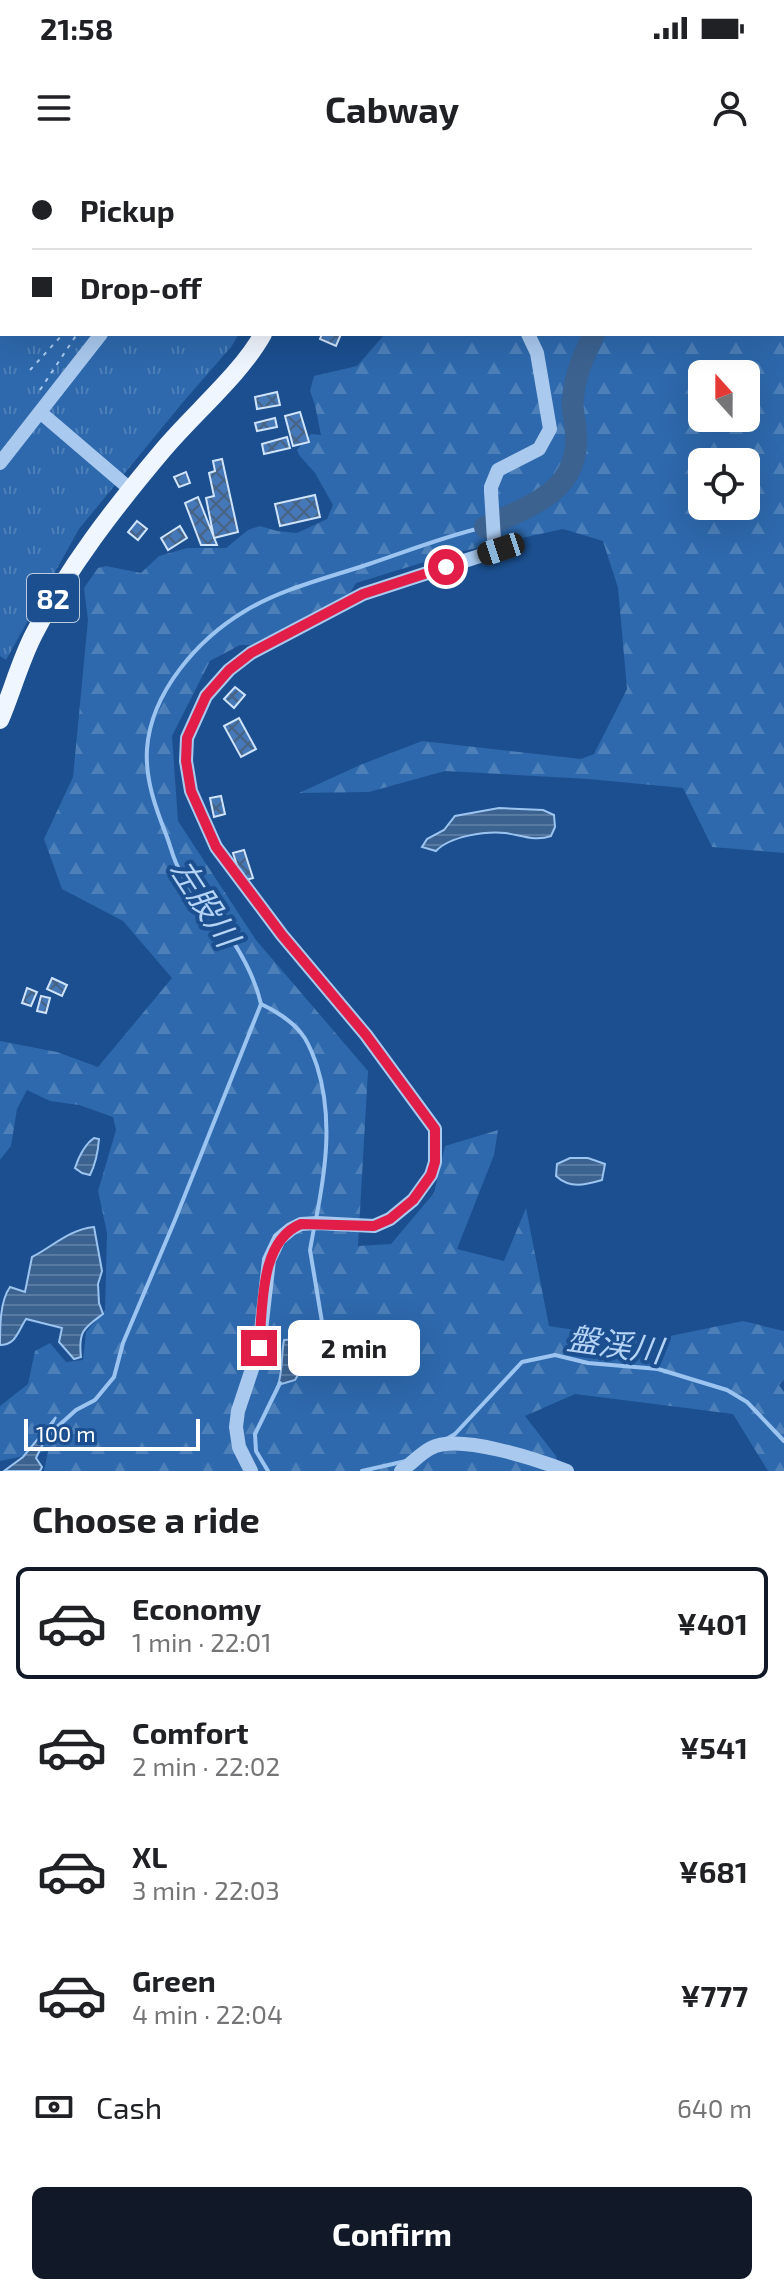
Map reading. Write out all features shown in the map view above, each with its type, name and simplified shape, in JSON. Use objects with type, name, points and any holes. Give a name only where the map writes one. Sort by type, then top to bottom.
[{"type":"main road","name":"82","points":[[0,720],[32,638],[61,582],[130,489],[256,337]]},
{"type":"street","points":[[0,463],[99,336]]},
{"type":"street","points":[[251,1471],[239,1447],[236,1427],[238,1411],[259,1348],[269,1260],[279,1239],[301,1224],[374,1226],[390,1219],[413,1200],[431,1175],[435,1162],[435,1129],[366,1035],[282,935],[216,847],[191,791],[186,761],[187,738],[206,696],[229,670],[251,653],[363,594],[498,553],[491,491],[498,470],[539,449],[550,429],[537,353],[529,336]]},
{"type":"street","points":[[40,412],[130,489]]},
{"type":"street","points":[[401,1471],[432,1447],[449,1443],[490,1448],[567,1471]]},
{"type":"path","points":[[30,370],[61,336]]},
{"type":"path","points":[[39,390],[76,336]]},
{"type":"green space","points":[[0,336],[238,336],[79,529],[6,660],[0,656]]},
{"type":"green space","points":[[383,336],[784,336],[784,853],[712,847],[683,788],[445,771],[369,792],[299,793],[422,741],[581,759],[594,754],[627,689],[618,588],[603,541],[563,529],[454,553],[356,583],[350,593],[251,645],[240,645],[210,661],[172,736],[178,821],[256,940],[368,1071],[358,1246],[391,1244],[434,1193],[445,1146],[498,1130],[494,1155],[457,1249],[504,1261],[526,1208],[549,1326],[646,1341],[743,1321],[784,1331],[784,1380],[779,1385],[784,1392],[784,1471],[768,1471],[733,1414],[575,1394],[525,1416],[556,1456],[560,1471],[44,1471],[48,1451],[0,1461],[0,1406],[28,1384],[35,1351],[50,1343],[66,1362],[83,1360],[86,1332],[105,1310],[107,1233],[98,1191],[116,1130],[113,1117],[79,1105],[50,1101],[27,1090],[17,1109],[11,1146],[0,1160],[0,1041],[57,1052],[98,1067],[172,978],[123,921],[62,889],[44,839],[73,777],[88,620],[84,588],[98,568],[106,566],[141,573],[159,556],[187,548],[226,548],[248,530],[260,526],[297,533],[327,519],[333,505],[315,473],[297,450],[311,434],[321,435],[310,391],[314,376],[357,366]]},
{"type":"shaded area","points":[[499,808],[543,810],[554,815],[555,827],[551,836],[545,838],[488,833],[459,838],[436,851],[422,847],[427,839],[444,830],[455,816]]},
{"type":"shaded area","points":[[94,1138],[99,1139],[99,1144],[90,1175],[75,1168],[82,1151]]},
{"type":"shaded area","points":[[570,1158],[588,1158],[605,1164],[602,1180],[578,1185],[561,1180],[556,1176],[557,1164]]},
{"type":"shaded area","points":[[94,1227],[102,1271],[98,1284],[103,1314],[84,1331],[80,1341],[81,1357],[74,1359],[59,1342],[62,1328],[26,1319],[10,1343],[0,1345],[4,1299],[10,1287],[25,1292],[32,1257],[69,1235]]},
{"type":"shaded area","points":[[284,1340],[345,1342],[314,1361],[305,1363],[295,1380],[278,1385]]},
{"type":"shaded area","points":[[56,1417],[36,1458],[42,1467],[40,1471],[4,1471],[23,1457]]},
{"type":"building","points":[[321,336],[340,336],[336,346],[320,339]]},
{"type":"building","points":[[277,392],[280,405],[257,409],[255,397]]},
{"type":"building","points":[[300,412],[309,442],[293,446],[285,416]]},
{"type":"building","points":[[275,418],[277,427],[257,431],[255,423]]},
{"type":"building","points":[[287,437],[290,448],[264,454],[262,444]]},
{"type":"building","points":[[222,459],[238,532],[214,538],[206,498],[214,496],[209,473],[215,471],[213,461]]},
{"type":"building","points":[[186,472],[190,483],[179,487],[174,477]]},
{"type":"building","points":[[315,495],[320,517],[280,526],[275,504]]},
{"type":"building","points":[[198,497],[217,545],[201,545],[185,503]]},
{"type":"building","points":[[137,521],[147,529],[138,540],[128,532]]},
{"type":"building","points":[[180,526],[187,538],[168,550],[161,538]]},
{"type":"building","points":[[235,687],[245,695],[234,708],[224,699]]},
{"type":"building","points":[[239,718],[256,749],[241,757],[224,726]]},
{"type":"building","points":[[221,796],[225,814],[214,817],[210,798]]},
{"type":"building","points":[[244,850],[253,878],[242,881],[233,853]]},
{"type":"building","points":[[52,978],[67,985],[62,996],[47,989]]},
{"type":"building","points":[[27,988],[37,992],[31,1006],[22,1003]]},
{"type":"building","points":[[41,996],[50,998],[46,1013],[37,1011]]},
{"type":"waterway","name":"左股川","points":[[485,527],[540,500],[556,488],[568,473],[576,445],[574,389],[580,365],[593,336]]},
{"type":"waterway","name":"左股川","points":[[45,1438],[76,1410],[95,1400],[114,1377],[123,1343],[261,1004],[253,978],[234,942],[178,867],[159,816],[147,761],[150,728],[157,707],[194,652],[210,636],[245,611],[306,584],[485,527]]},
{"type":"waterway","name":"盤渓川","points":[[261,1004],[288,1020],[304,1037],[322,1085],[326,1142],[316,1219]]},
{"type":"waterway","name":"盤渓川","points":[[314,1228],[310,1250],[325,1340],[321,1344]]},
{"type":"waterway","name":"盤渓川","points":[[445,1440],[455,1434],[522,1362],[555,1355],[588,1363],[658,1369],[727,1390],[747,1402],[784,1441]]},
{"type":"waterway","name":"盤渓川","points":[[268,1471],[256,1451],[255,1434],[280,1383]]},
{"type":"waterway","name":"盤渓川","points":[[362,1471],[406,1461]]},
{"type":"route","points":[[259,1348],[269,1260],[279,1239],[301,1224],[374,1226],[390,1219],[413,1200],[431,1175],[435,1162],[435,1129],[366,1035],[282,935],[216,847],[191,791],[186,761],[187,738],[206,696],[229,670],[251,653],[363,594],[446,567]]}]
